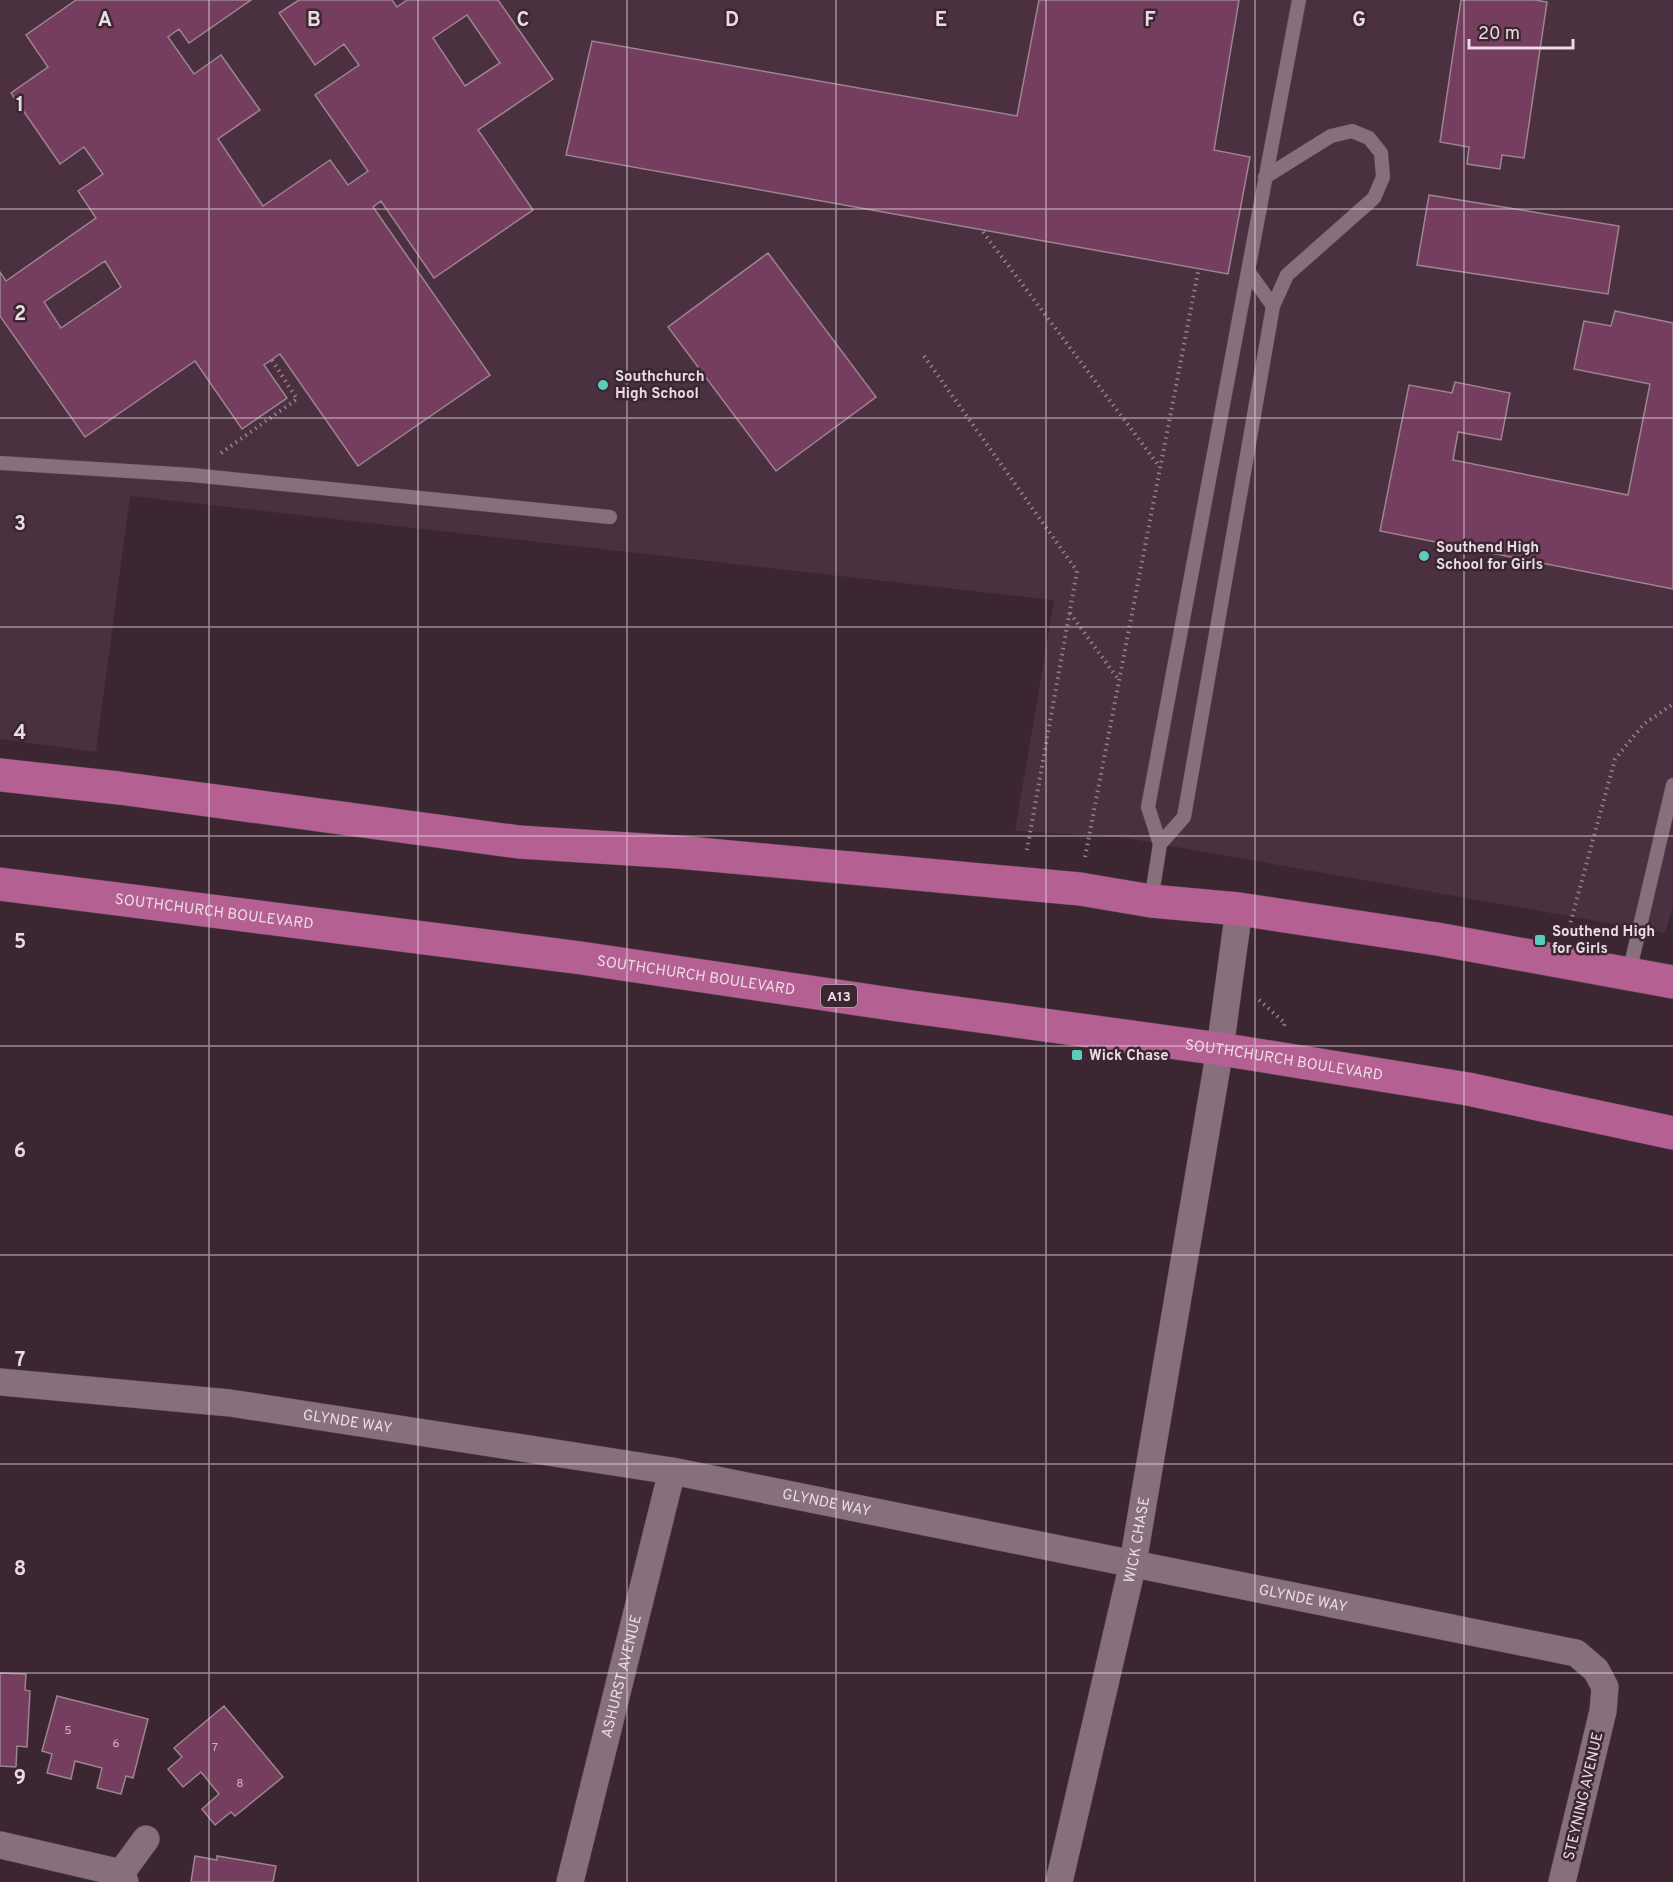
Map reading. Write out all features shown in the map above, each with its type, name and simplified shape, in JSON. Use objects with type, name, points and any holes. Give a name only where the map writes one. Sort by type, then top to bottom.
[{"type":"main road","points":[[0,775],[119,788],[519,842],[678,852],[1080,889],[1151,901],[1239,909],[1437,939],[1673,982]]},
{"type":"main road","name":"SOUTHCHURCH BOULEVARD","points":[[0,884],[581,958],[905,1006],[1220,1049],[1468,1089],[1673,1133]]},
{"type":"street","name":"WICK CHASE","points":[[1059,1882],[1133,1563],[1220,1049],[1239,909]]},
{"type":"street","name":"GLYNDE WAY","points":[[0,1382],[230,1402],[672,1471],[1576,1653],[1596,1670],[1605,1687],[1603,1711]]},
{"type":"street","name":"ASHURST AVENUE","points":[[570,1882],[672,1471]]},
{"type":"street","name":"STEYNING AVENUE","points":[[1563,1882],[1603,1711]]},
{"type":"street","points":[[0,1845],[123,1878],[146,1839]]},
{"type":"lane","points":[[1151,901],[1160,844],[1148,807],[1299,0]]},
{"type":"lane","points":[[1160,844],[1184,816],[1273,306],[1287,275],[1374,198],[1383,177],[1381,153],[1369,138],[1352,131],[1331,136],[1265,177]]},
{"type":"lane","points":[[1248,271],[1273,306]]},
{"type":"lane","points":[[0,463],[192,475],[609,517]]},
{"type":"lane","points":[[1629,973],[1673,785]]},
{"type":"path","points":[[983,232],[1160,466]]},
{"type":"path","points":[[1080,889],[1088,835],[1198,272]]},
{"type":"path","points":[[924,357],[1077,570],[1021,883]]},
{"type":"path","points":[[192,475],[297,399],[272,360]]},
{"type":"path","points":[[1070,613],[1118,680]]},
{"type":"path","points":[[1562,961],[1571,916],[1615,759],[1644,724],[1673,704]]},
{"type":"path","points":[[1254,995],[1285,1023],[1283,1031]]},
{"type":"shaded area","name":"Southchurch High School","points":[[0,0],[1673,0],[1673,906],[1665,933],[1120,837],[1015,831],[1054,600],[130,496],[96,752],[0,739]]},
{"type":"building","points":[[76,0],[251,0],[189,43],[179,29],[168,37],[194,74],[221,55],[260,110],[218,139],[263,206],[330,160],[348,185],[368,171],[315,95],[359,65],[344,44],[315,65],[279,13],[299,0],[392,0],[397,7],[407,0],[498,0],[553,79],[478,130],[533,210],[434,278],[381,201],[373,207],[490,375],[358,466],[280,354],[264,365],[287,398],[242,429],[195,361],[85,437],[0,316],[0,272],[6,281],[96,218],[78,191],[103,174],[84,147],[60,164],[11,93],[48,67],[26,35]],"holes":[[[467,15],[500,63],[465,86],[433,38]],[[105,261],[121,287],[61,328],[44,302]]]},
{"type":"building","points":[[1039,0],[1239,0],[1214,150],[1250,157],[1228,274],[566,155],[592,41],[1017,116]]},
{"type":"building","points":[[1461,0],[1547,2],[1524,158],[1502,155],[1500,169],[1467,164],[1469,147],[1440,142]]},
{"type":"building","points":[[1429,195],[1619,226],[1608,294],[1417,265]]},
{"type":"building","points":[[768,253],[876,397],[776,471],[668,327]]},
{"type":"building","points":[[1615,311],[1673,323],[1673,589],[1380,531],[1409,385],[1452,393],[1455,382],[1510,393],[1501,440],[1458,432],[1453,460],[1628,495],[1650,384],[1574,369],[1584,321],[1611,326]]},
{"type":"building","points":[[0,1673],[26,1674],[25,1690],[30,1691],[27,1747],[17,1746],[16,1767],[0,1766]]},
{"type":"building","points":[[57,1696],[148,1719],[133,1778],[126,1776],[121,1794],[97,1788],[102,1768],[75,1761],[71,1779],[47,1773],[52,1754],[42,1751]]},
{"type":"building","points":[[224,1706],[283,1777],[235,1816],[231,1812],[215,1825],[202,1809],[219,1794],[201,1772],[183,1787],[168,1769],[182,1757],[174,1748]]},
{"type":"building","points":[[195,1856],[217,1860],[217,1856],[276,1866],[273,1882],[191,1882]]},
{"type":"place","name":"Southchurch High School","points":[[603,385]]},
{"type":"place","name":"Southend High School for Girls","points":[[1424,556]]},
{"type":"place","name":"Southend High for Girls","points":[[1540,940]]},
{"type":"place","name":"Wick Chase","points":[[1077,1055]]}]
